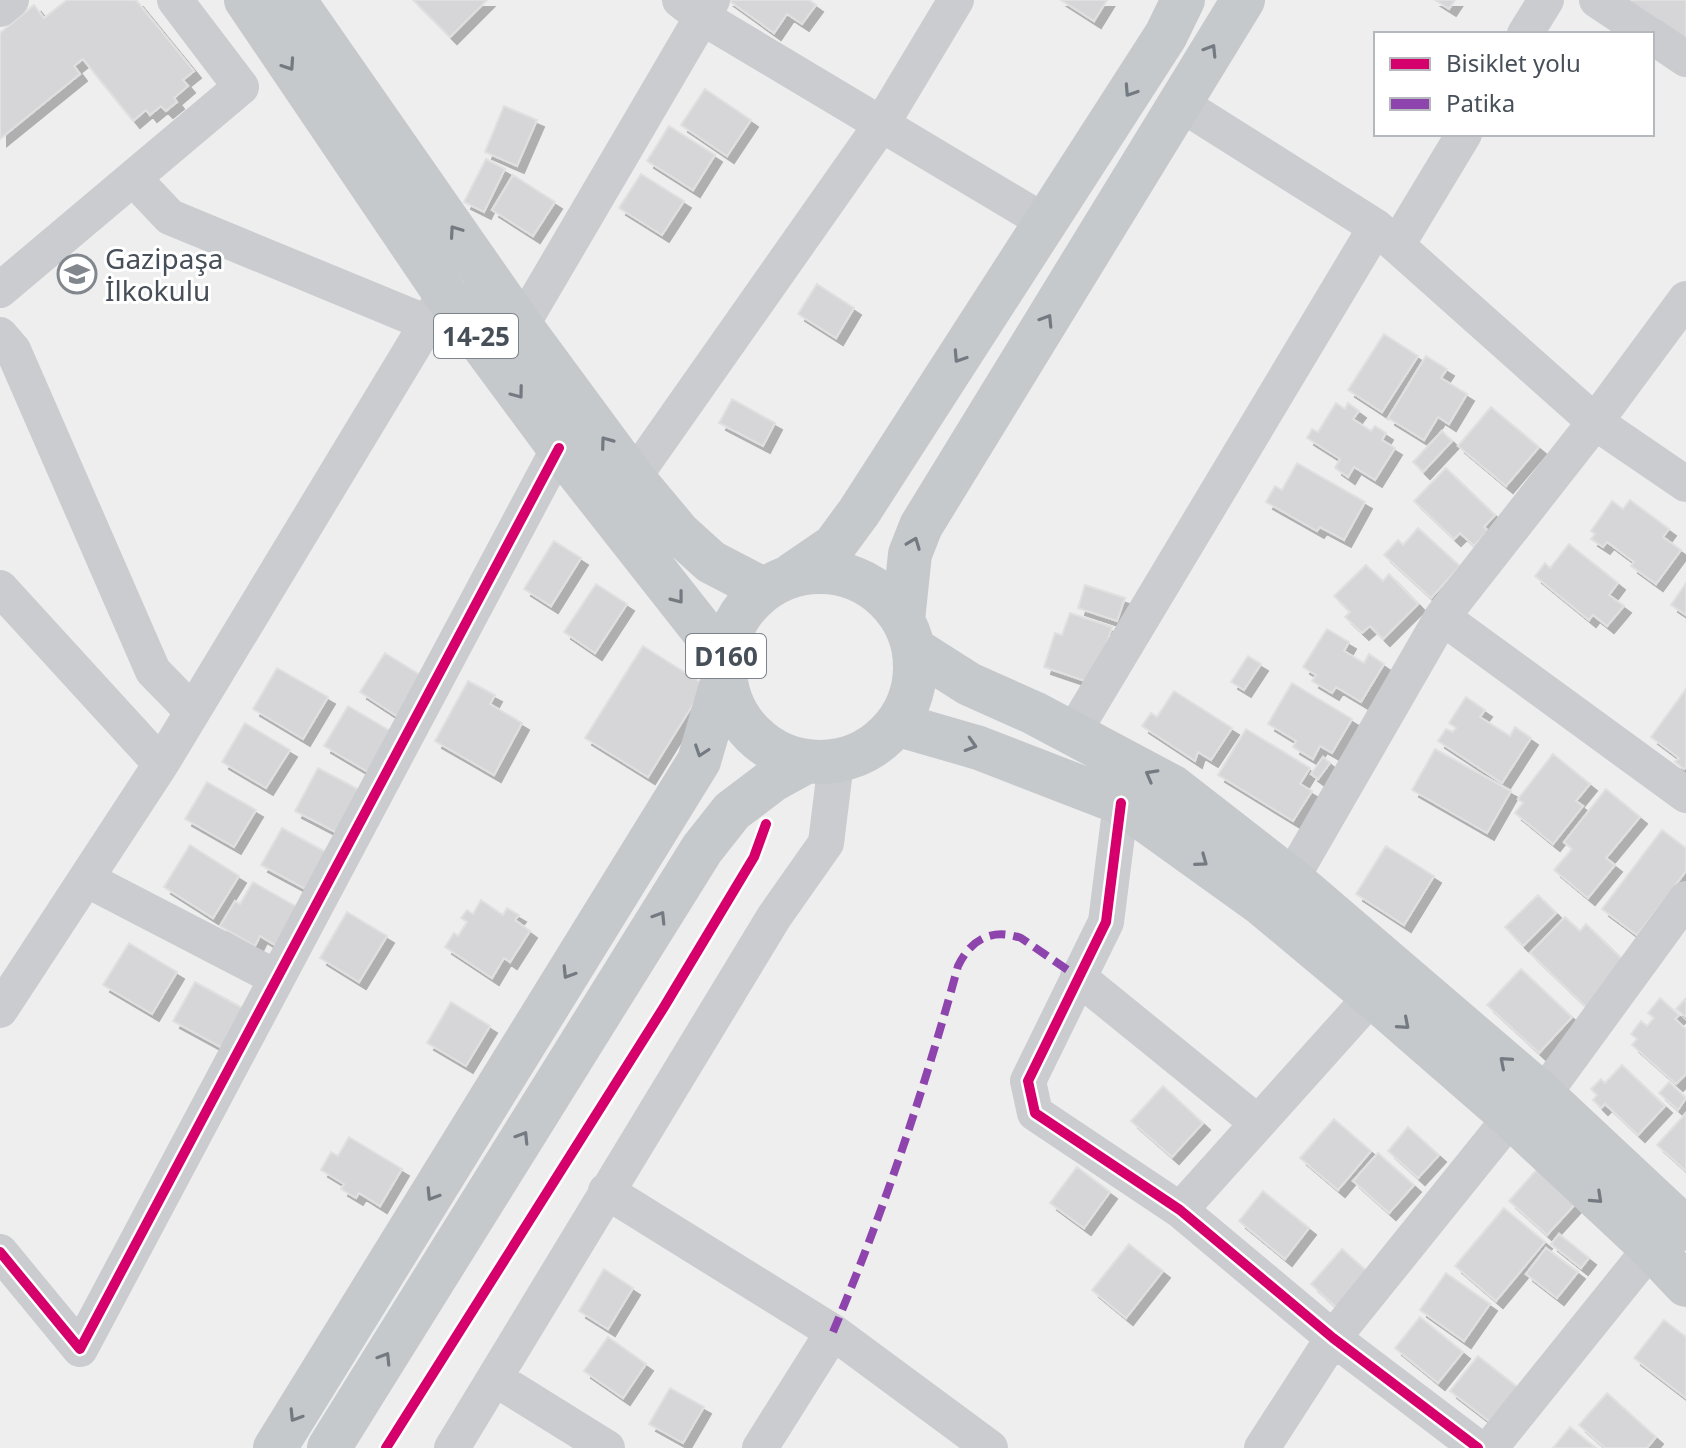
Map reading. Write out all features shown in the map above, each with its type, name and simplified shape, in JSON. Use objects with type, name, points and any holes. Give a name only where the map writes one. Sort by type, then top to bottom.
[{"type":"main road","name":"14-25","points":[[246,0],[436,309],[559,448],[725,668]]},
{"type":"main road","name":"14-25","points":[[294,0],[521,326],[633,478],[679,533],[711,562],[778,582]]},
{"type":"main road","points":[[778,582],[834,546],[859,512],[1166,35],[1183,0]]},
{"type":"main road","points":[[329,1448],[702,849],[732,811],[773,780],[821,762],[865,752],[890,733],[907,708],[915,679],[909,634],[910,554],[921,526],[1243,0]]},
{"type":"main road","points":[[778,582],[826,571],[858,579],[884,596],[909,634],[969,684],[1073,733],[1173,787],[1291,879],[1527,1106],[1677,1232],[1686,1285]]},
{"type":"main road","name":"D160","points":[[778,582],[740,613],[727,643],[725,668],[733,708],[752,735],[777,753],[821,762]]},
{"type":"main road","points":[[275,1448],[699,761],[725,668]]},
{"type":"main road","points":[[896,724],[979,748],[1121,803],[1263,905],[1372,996],[1527,1106]]},
{"type":"street","points":[[0,9],[11,0]]},
{"type":"street","points":[[0,290],[241,87],[175,0]]},
{"type":"street","points":[[633,478],[881,125],[956,0]]},
{"type":"street","points":[[1526,32],[1546,0]]},
{"type":"street","points":[[1597,0],[1645,32]]},
{"type":"street","points":[[521,326],[698,6],[881,125],[1045,222]]},
{"type":"street","points":[[1654,38],[1686,59]]},
{"type":"street","points":[[1181,104],[1386,236],[1595,422],[1686,484]]},
{"type":"street","points":[[1073,733],[1386,236],[1462,136]]},
{"type":"street","points":[[0,1010],[161,764],[436,309],[170,217],[133,178]]},
{"type":"street","points":[[1291,879],[1442,617],[1595,422],[1686,299]]},
{"type":"street","points":[[0,335],[13,350],[153,671],[192,711]]},
{"type":"street","points":[[0,1252],[80,1349],[559,448]]},
{"type":"street","points":[[0,588],[161,764]]},
{"type":"street","points":[[1442,617],[1686,795]]},
{"type":"street","points":[[452,1448],[774,917],[826,843],[821,762]]},
{"type":"street","points":[[1121,803],[1106,922],[1028,1081],[1035,1113],[1180,1210],[1333,1338],[1478,1448]]},
{"type":"street","points":[[86,879],[277,978]]},
{"type":"street","points":[[1262,1448],[1333,1338],[1527,1106],[1686,899]]},
{"type":"street","points":[[1078,977],[1258,1123]]},
{"type":"street","points":[[1180,1210],[1372,996]]},
{"type":"street","points":[[606,1191],[833,1332],[990,1448]]},
{"type":"street","points":[[1490,1448],[1677,1232]]},
{"type":"street","points":[[760,1448],[833,1332]]},
{"type":"street","points":[[496,1379],[607,1448]]},
{"type":"building","points":[[67,0],[136,0],[194,71],[183,80],[188,86],[174,98],[177,102],[166,111],[161,106],[150,115],[146,110],[133,121],[83,59],[74,66],[80,74],[0,139],[0,33],[34,5],[44,18]]},
{"type":"building","points":[[413,0],[487,0],[450,37]]},
{"type":"building","points":[[728,0],[809,0],[816,5],[802,24],[787,14],[774,33]]},
{"type":"building","points":[[1061,0],[1107,0],[1094,21]]},
{"type":"building","points":[[1435,0],[1455,0],[1449,9]]},
{"type":"building","points":[[1628,0],[1686,0],[1686,46]]},
{"type":"building","points":[[705,89],[751,120],[727,156],[681,125]]},
{"type":"building","points":[[504,106],[537,120],[517,166],[485,152]]},
{"type":"building","points":[[669,126],[715,155],[693,190],[647,161]]},
{"type":"building","points":[[486,159],[505,169],[484,212],[464,202]]},
{"type":"building","points":[[641,174],[684,201],[662,235],[619,208]]},
{"type":"building","points":[[513,175],[555,202],[533,236],[492,210]]},
{"type":"building","points":[[817,284],[854,308],[836,338],[798,314]]},
{"type":"building","points":[[1384,334],[1418,356],[1382,412],[1348,390]]},
{"type":"building","points":[[1426,356],[1447,369],[1441,378],[1467,394],[1449,424],[1438,417],[1424,440],[1388,418]]},
{"type":"building","points":[[732,399],[775,423],[763,446],[719,423]]},
{"type":"building","points":[[1336,403],[1345,409],[1348,403],[1359,411],[1353,419],[1371,431],[1375,426],[1386,433],[1382,440],[1395,448],[1375,480],[1354,467],[1348,477],[1335,468],[1340,459],[1307,438],[1312,429],[1318,432]]},
{"type":"building","points":[[1491,407],[1539,447],[1506,486],[1458,446]]},
{"type":"building","points":[[1442,431],[1452,441],[1423,472],[1413,462]]},
{"type":"building","points":[[1297,463],[1365,502],[1344,540],[1320,527],[1317,531],[1266,502],[1275,486],[1282,490]]},
{"type":"building","points":[[1446,468],[1495,515],[1484,527],[1488,531],[1474,546],[1460,533],[1454,539],[1414,501]]},
{"type":"building","points":[[1630,500],[1669,529],[1663,537],[1681,550],[1656,584],[1631,566],[1634,562],[1607,542],[1603,547],[1591,539],[1595,534],[1591,531],[1612,501],[1623,509]]},
{"type":"building","points":[[1418,528],[1460,566],[1431,598],[1384,555],[1398,540],[1403,545]]},
{"type":"building","points":[[554,541],[581,558],[551,606],[524,589]]},
{"type":"building","points":[[1569,544],[1618,583],[1609,595],[1624,606],[1607,626],[1593,615],[1589,620],[1535,576],[1545,563],[1550,568]]},
{"type":"building","points":[[1366,565],[1383,581],[1389,574],[1418,604],[1383,639],[1370,626],[1362,633],[1345,617],[1350,612],[1334,596]]},
{"type":"building","points":[[1686,583],[1686,615],[1671,605]]},
{"type":"building","points":[[596,584],[627,604],[595,653],[564,632]]},
{"type":"building","points":[[1085,585],[1125,598],[1117,621],[1078,608]]},
{"type":"building","points":[[1070,613],[1112,627],[1094,684],[1044,667],[1055,633],[1062,635]]},
{"type":"building","points":[[1327,629],[1349,642],[1344,651],[1364,663],[1369,654],[1384,664],[1361,702],[1336,687],[1332,693],[1312,681],[1316,675],[1303,667]]},
{"type":"building","points":[[643,646],[705,685],[648,777],[585,738]]},
{"type":"building","points":[[385,653],[425,678],[400,718],[360,692]]},
{"type":"building","points":[[1248,656],[1261,664],[1244,690],[1231,682]]},
{"type":"building","points":[[277,668],[328,697],[303,739],[253,709]]},
{"type":"building","points":[[468,681],[495,695],[490,704],[522,723],[494,775],[435,741]]},
{"type":"building","points":[[1292,683],[1352,719],[1332,753],[1320,746],[1313,759],[1293,747],[1296,741],[1268,724]]},
{"type":"building","points":[[1686,689],[1684,769],[1675,762],[1679,758],[1651,737]]},
{"type":"building","points":[[1174,691],[1232,728],[1211,760],[1198,752],[1195,761],[1142,726],[1151,713],[1157,717]]},
{"type":"building","points":[[1466,697],[1485,710],[1480,717],[1510,736],[1515,727],[1531,738],[1502,783],[1438,741],[1446,729],[1453,732],[1456,728],[1449,723]]},
{"type":"building","points":[[348,706],[392,732],[368,772],[324,746]]},
{"type":"building","points":[[245,723],[290,750],[266,788],[222,762]]},
{"type":"building","points":[[1246,729],[1310,768],[1300,784],[1312,791],[1293,821],[1218,775]]},
{"type":"building","points":[[1435,749],[1511,791],[1487,833],[1412,790]]},
{"type":"building","points":[[1553,754],[1590,784],[1576,801],[1583,806],[1553,844],[1515,813],[1523,803],[1518,799]]},
{"type":"building","points":[[1323,757],[1330,763],[1318,779],[1311,774]]},
{"type":"building","points":[[318,768],[365,793],[343,836],[295,811]]},
{"type":"building","points":[[207,782],[256,810],[234,847],[185,819]]},
{"type":"building","points":[[1606,789],[1640,817],[1606,858],[1615,865],[1588,898],[1554,870],[1572,849],[1564,842]]},
{"type":"building","points":[[282,828],[331,855],[311,892],[261,865]]},
{"type":"building","points":[[1662,830],[1686,848],[1686,871],[1637,935],[1602,909]]},
{"type":"building","points":[[190,845],[239,876],[213,918],[164,887]]},
{"type":"building","points":[[1386,846],[1434,876],[1404,925],[1356,894]]},
{"type":"building","points":[[253,882],[297,907],[275,945],[260,936],[255,946],[220,926],[235,901],[240,904]]},
{"type":"building","points":[[1538,895],[1556,913],[1523,946],[1505,927]]},
{"type":"building","points":[[481,900],[503,915],[507,908],[519,915],[515,920],[530,931],[510,962],[504,958],[492,978],[445,947],[454,933],[458,936],[467,922],[461,918],[467,910],[473,914]]},
{"type":"building","points":[[347,912],[387,936],[359,982],[320,958]]},
{"type":"building","points":[[1565,917],[1580,931],[1586,924],[1622,959],[1589,1010],[1530,953]]},
{"type":"building","points":[[129,943],[177,972],[152,1014],[103,985]]},
{"type":"building","points":[[1521,969],[1572,1017],[1539,1053],[1487,1005]]},
{"type":"building","points":[[195,982],[246,1010],[224,1049],[173,1021]]},
{"type":"building","points":[[1660,998],[1679,1015],[1675,1019],[1686,1029],[1686,1074],[1676,1084],[1632,1045],[1637,1039],[1631,1034],[1641,1021],[1647,1026],[1654,1018],[1648,1013]]},
{"type":"building","points":[[1686,998],[1686,1017],[1676,1009]]},
{"type":"building","points":[[451,1002],[490,1026],[466,1066],[427,1043]]},
{"type":"building","points":[[1622,1065],[1665,1106],[1638,1135],[1605,1104],[1601,1108],[1593,1100],[1597,1095],[1591,1089],[1601,1079],[1605,1083]]},
{"type":"building","points":[[1669,1082],[1686,1098],[1678,1110],[1659,1093]]},
{"type":"building","points":[[1163,1086],[1203,1123],[1172,1157],[1131,1121]]},
{"type":"building","points":[[1686,1113],[1686,1171],[1657,1145]]},
{"type":"building","points":[[1334,1119],[1371,1151],[1338,1190],[1300,1158]]},
{"type":"building","points":[[1408,1127],[1439,1155],[1418,1178],[1388,1151]]},
{"type":"building","points":[[349,1137],[402,1169],[380,1206],[359,1193],[356,1198],[341,1189],[344,1184],[321,1170],[331,1152],[338,1156]]},
{"type":"building","points":[[1378,1153],[1414,1185],[1389,1213],[1353,1181]]},
{"type":"building","points":[[1077,1167],[1110,1192],[1084,1228],[1050,1203]]},
{"type":"building","points":[[1539,1167],[1578,1201],[1547,1235],[1509,1201]]},
{"type":"building","points":[[1263,1191],[1309,1228],[1285,1259],[1239,1221]]},
{"type":"building","points":[[1504,1208],[1545,1242],[1496,1301],[1455,1266]]},
{"type":"building","points":[[1559,1234],[1589,1258],[1581,1268],[1551,1244]]},
{"type":"building","points":[[1129,1244],[1163,1271],[1126,1318],[1092,1290]]},
{"type":"building","points":[[1546,1248],[1578,1272],[1557,1298],[1526,1274]]},
{"type":"building","points":[[1342,1249],[1370,1274],[1338,1309],[1311,1284]]},
{"type":"building","points":[[604,1269],[633,1288],[608,1329],[579,1311]]},
{"type":"building","points":[[1446,1273],[1490,1304],[1464,1341],[1420,1310]]},
{"type":"building","points":[[1420,1317],[1463,1352],[1438,1383],[1395,1348]]},
{"type":"building","points":[[1664,1320],[1686,1337],[1686,1398],[1634,1358]]},
{"type":"building","points":[[608,1337],[646,1364],[623,1398],[584,1371]]},
{"type":"building","points":[[1478,1356],[1520,1389],[1493,1424],[1450,1391]]},
{"type":"building","points":[[670,1388],[704,1407],[683,1443],[649,1424]]},
{"type":"building","points":[[1607,1393],[1656,1437],[1647,1448],[1605,1448],[1579,1425]]},
{"type":"building","points":[[1570,1427],[1596,1448],[1553,1448]]},
{"type":"marked path","points":[[833,1332],[902,1151],[963,957],[984,938],[1010,935],[1021,938],[1078,977]]},
{"type":"cycle path","points":[[0,1252],[80,1349],[559,448]]},
{"type":"cycle path","points":[[1121,803],[1106,922],[1028,1081],[1035,1113],[1180,1210],[1333,1338],[1478,1448]]},
{"type":"cycle path","points":[[386,1448],[664,1007],[754,857],[766,824]]},
{"type":"place","name":"Gazipaşa İlkokulu","points":[[77,274]]}]
